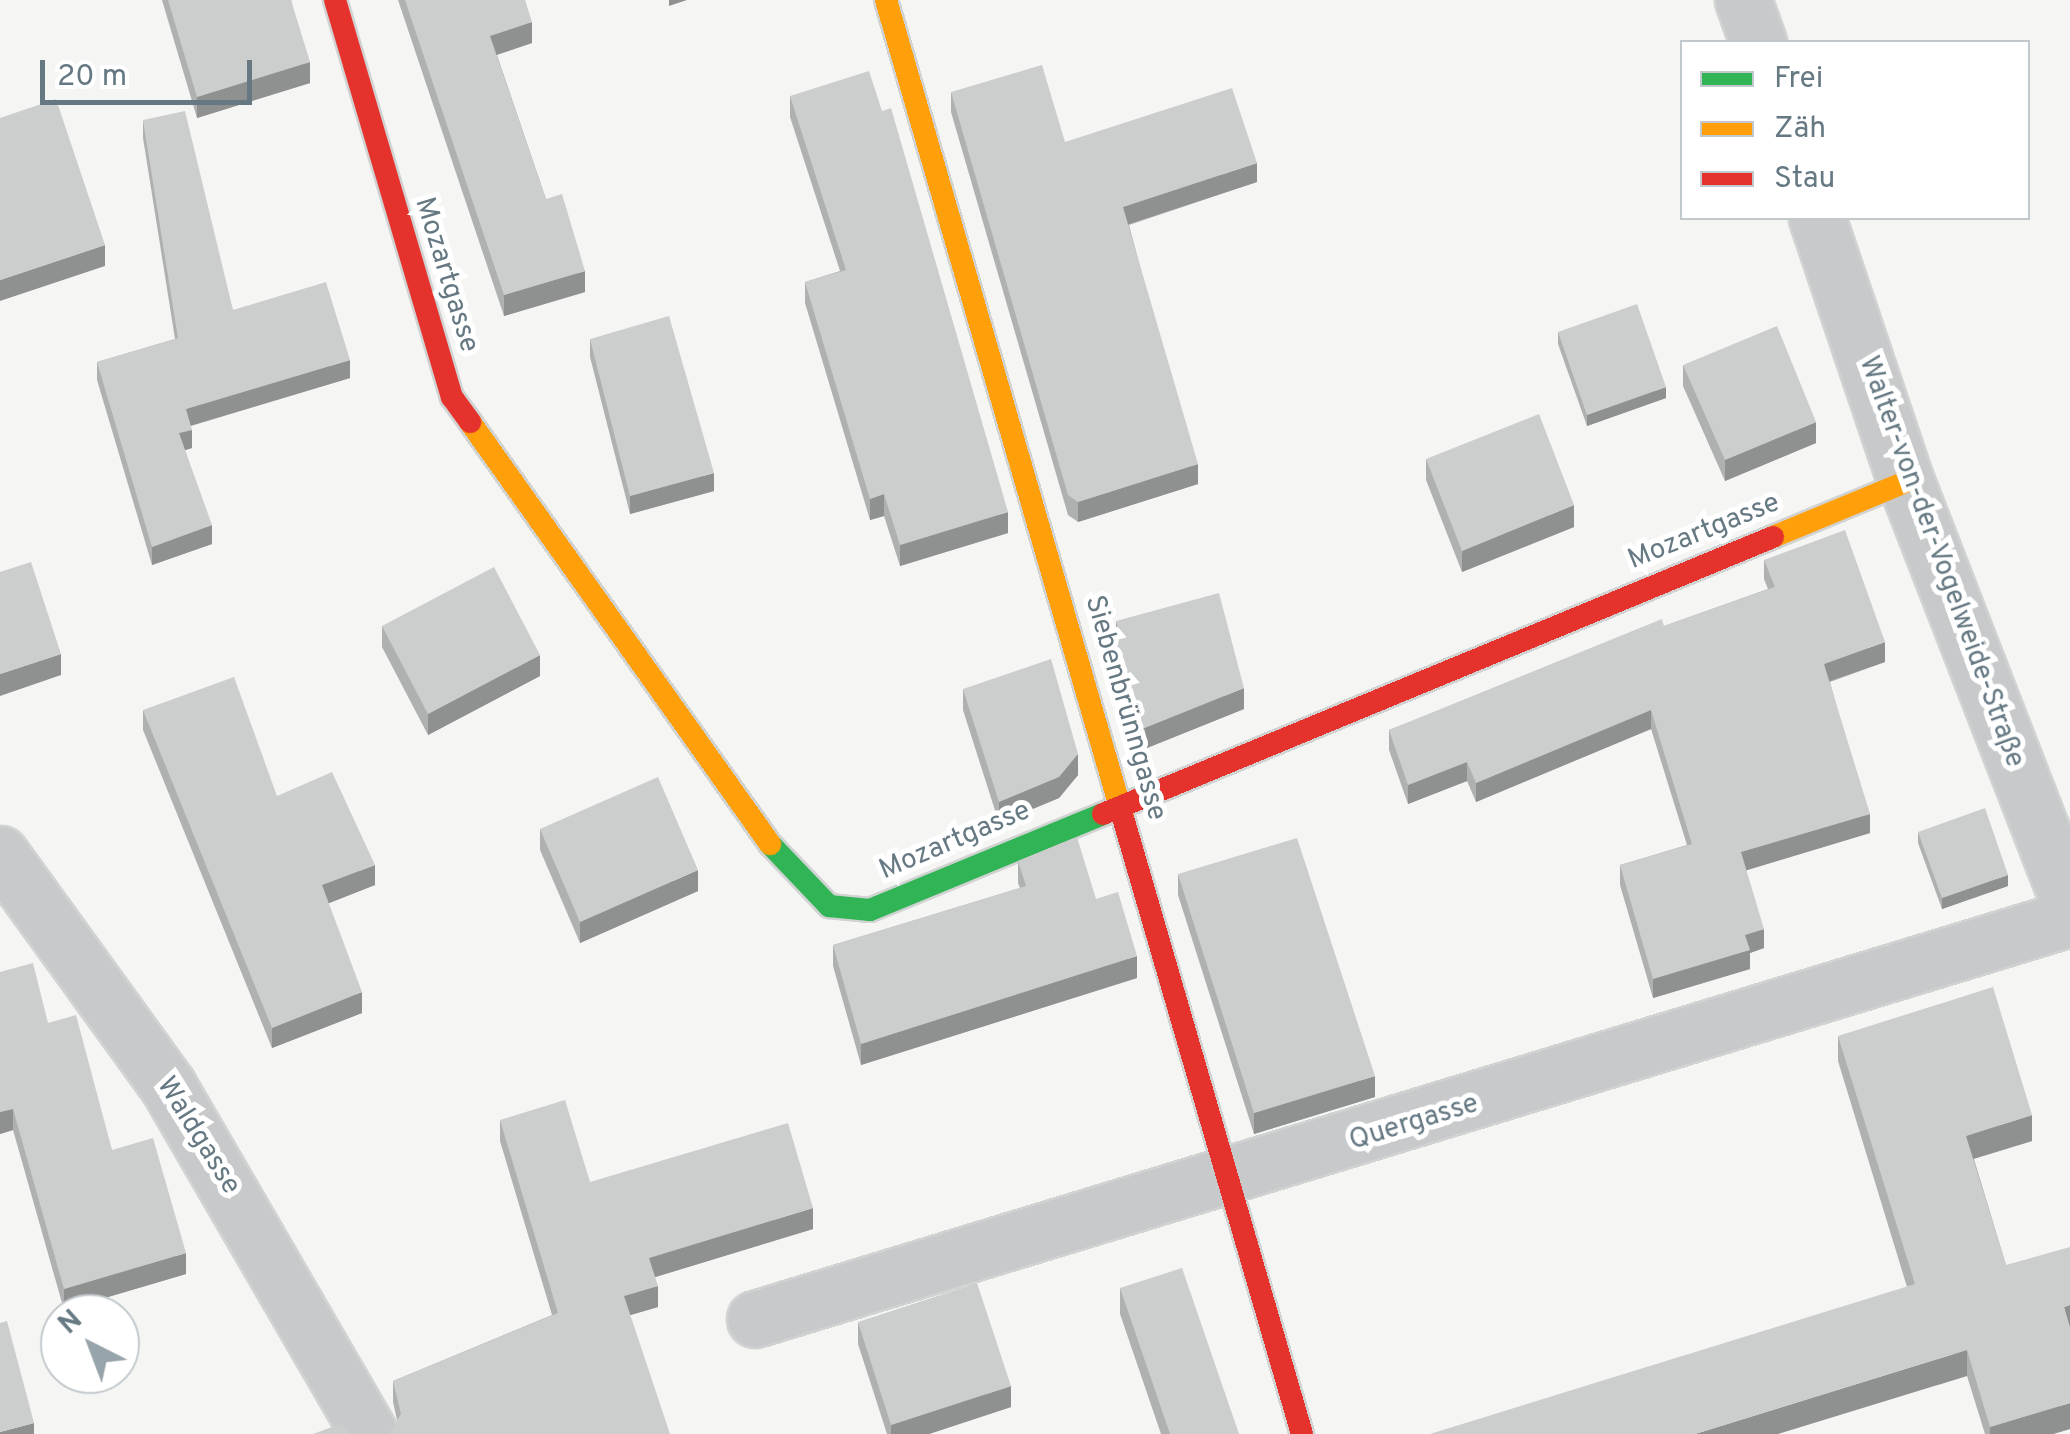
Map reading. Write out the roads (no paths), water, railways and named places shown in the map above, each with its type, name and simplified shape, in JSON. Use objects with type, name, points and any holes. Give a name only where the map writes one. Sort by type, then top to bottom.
[{"type":"street","name":"Mozartgasse","points":[[335,0],[452,397],[796,881],[829,906],[870,910],[1906,482]]},
{"type":"street","name":"Siebenbrünngasse","points":[[886,0],[1302,1434]]},
{"type":"street","points":[[1743,0],[1757,40]]},
{"type":"street","name":"Walter-von-der-Vogelweide-Straße","points":[[1818,220],[1906,482],[2070,904]]},
{"type":"street","name":"Waldgasse","points":[[0,854],[168,1086],[370,1434]]},
{"type":"street","name":"Quergasse","points":[[755,1319],[1231,1180],[2070,918]]}]
